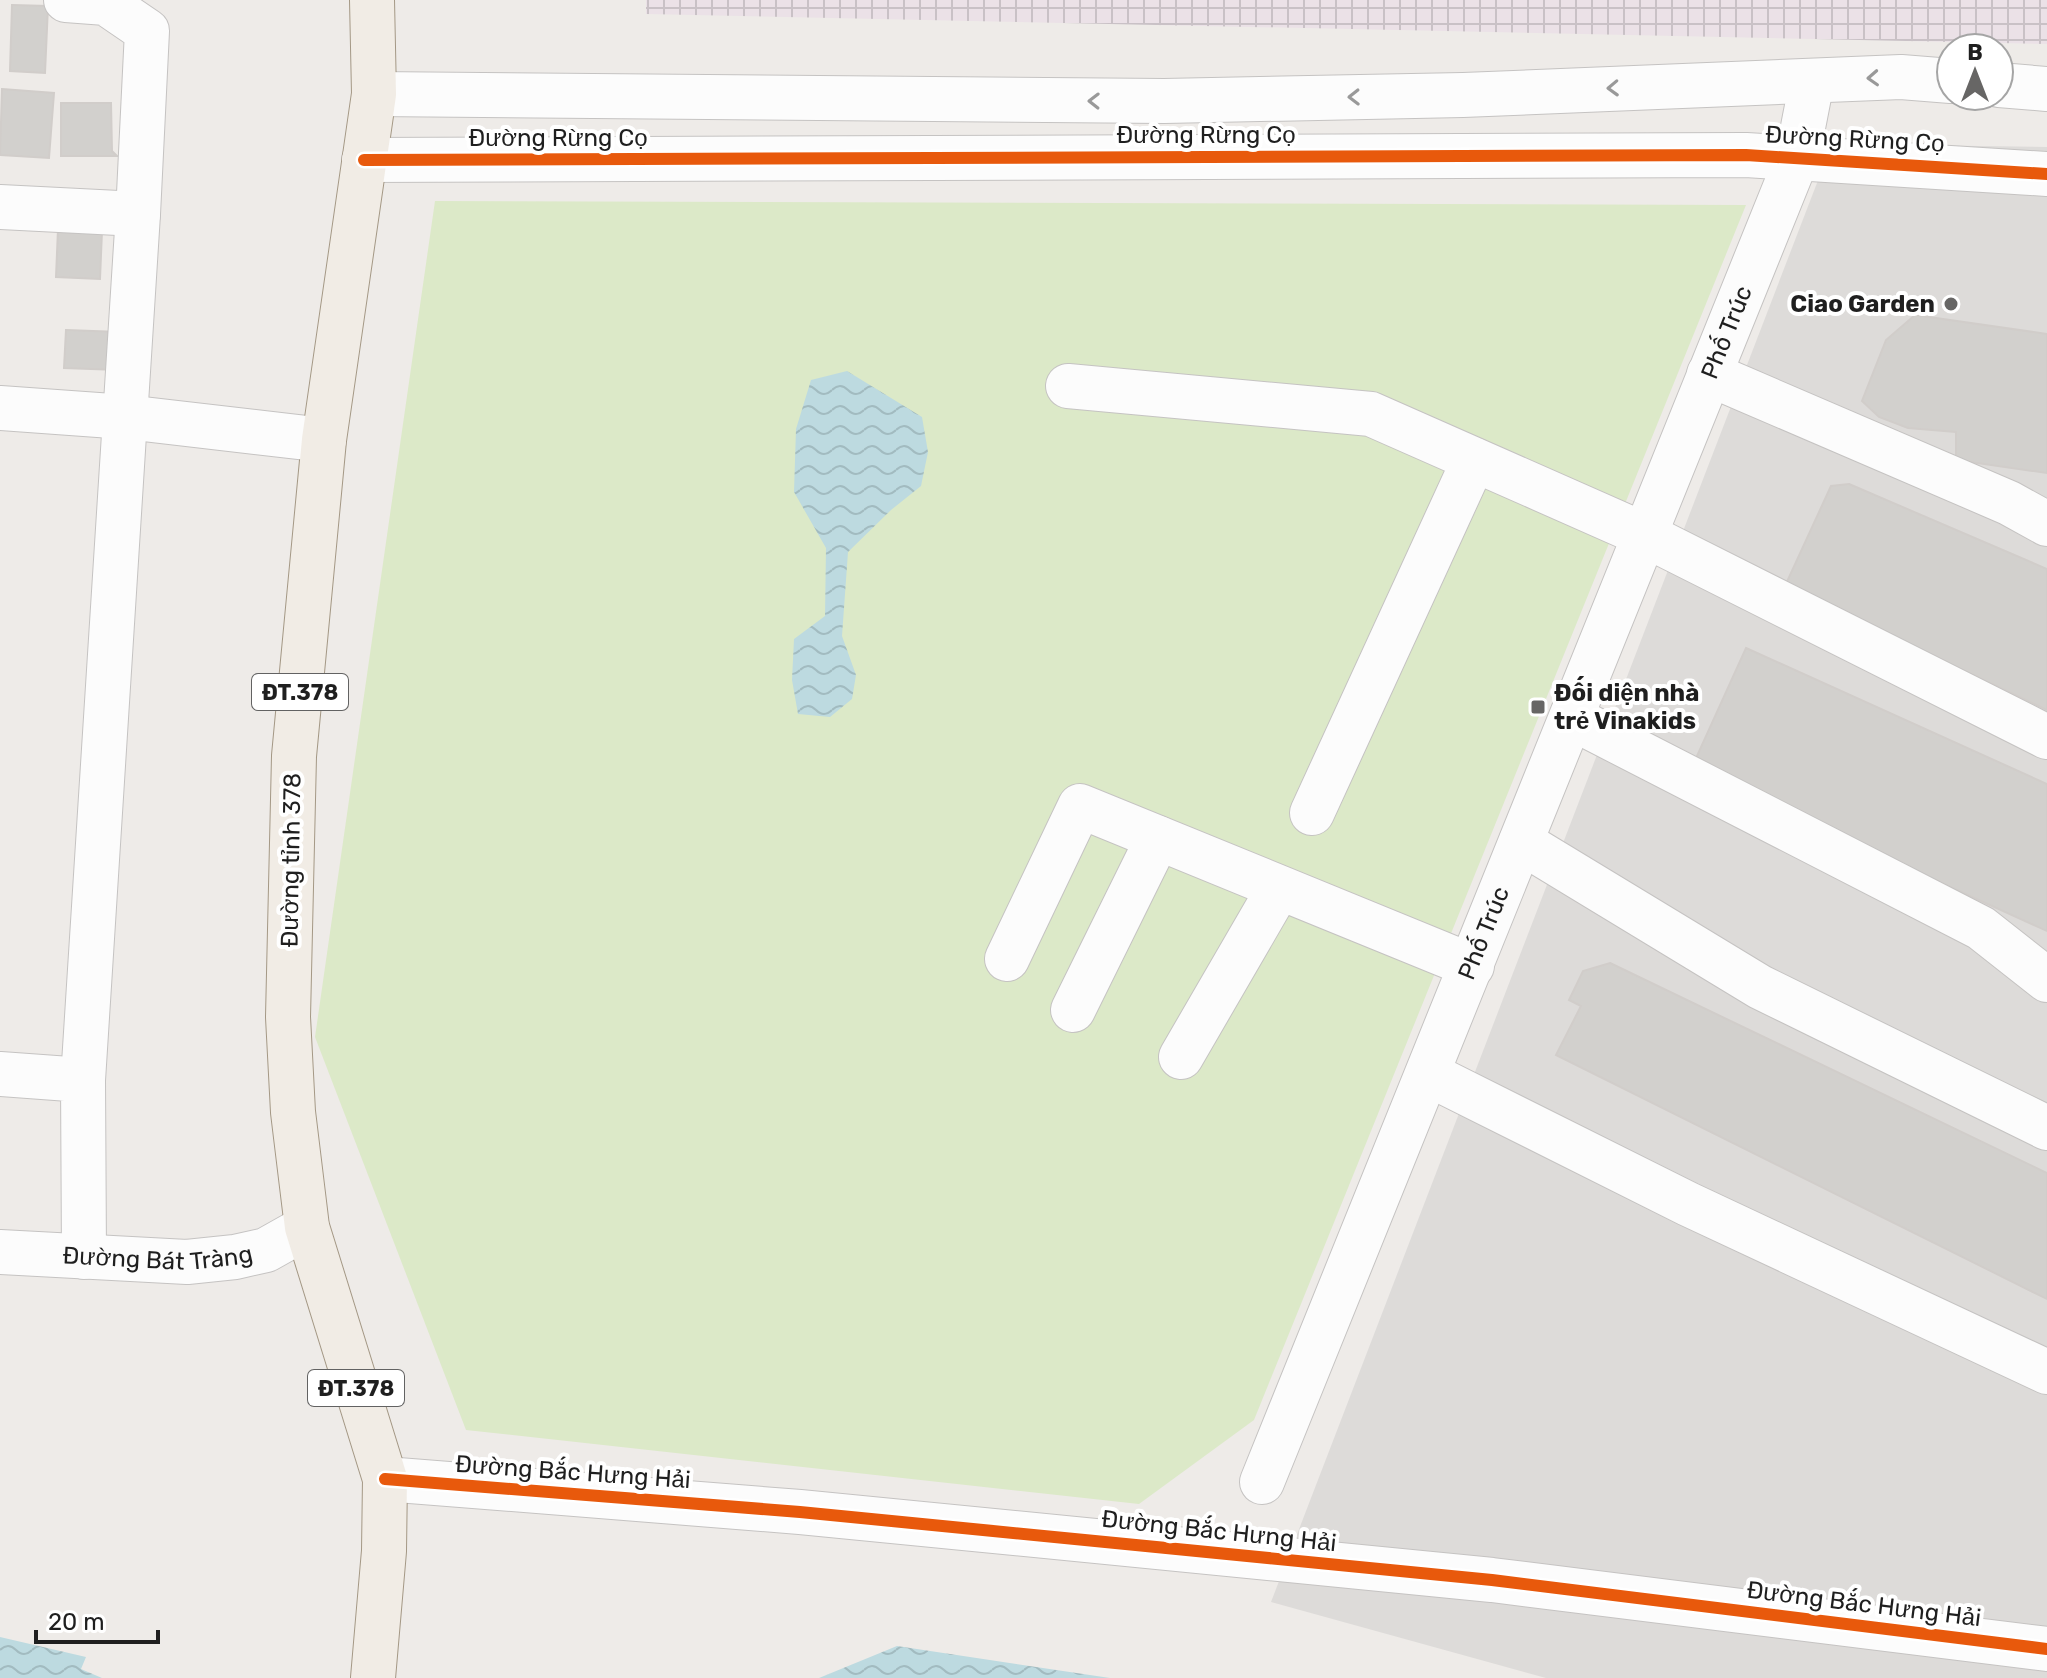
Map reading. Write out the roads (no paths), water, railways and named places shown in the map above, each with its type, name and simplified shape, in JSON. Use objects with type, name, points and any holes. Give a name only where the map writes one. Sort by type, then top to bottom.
[{"type":"main road","points":[[372,0],[374,94]]},
{"type":"main road","name":"ĐT.378","points":[[364,160],[374,94]]},
{"type":"main road","name":"Đường tỉnh 378","points":[[364,160],[324,440],[294,756],[288,1017],[293,1112],[307,1227],[385,1479],[384,1551],[373,1678]]},
{"type":"street","points":[[66,0],[106,3],[147,31],[126,417],[83,1080],[84,1257]]},
{"type":"street","name":"Đường Rừng Cọ","points":[[374,94],[1164,101],[1463,95],[1901,77],[1935,80]]},
{"type":"street","name":"Phố Trúc","points":[[1262,1482],[1797,158],[1812,81]]},
{"type":"street","points":[[2015,86],[2047,89]]},
{"type":"street","name":"Đường Rừng Cọ","points":[[364,160],[1746,155],[2047,174]]},
{"type":"street","points":[[0,207],[138,214]]},
{"type":"street","points":[[1709,374],[2028,504],[2047,524]]},
{"type":"street","points":[[1068,386],[1371,414],[1645,535],[2047,737]]},
{"type":"street","points":[[0,408],[126,417],[324,440]]},
{"type":"street","points":[[1312,813],[1474,460]]},
{"type":"street","points":[[1572,718],[1981,928],[2047,980]]},
{"type":"street","points":[[1007,959],[1080,806],[1472,966]]},
{"type":"street","points":[[1073,1010],[1158,838]]},
{"type":"street","points":[[1521,842],[1760,987],[2047,1128]]},
{"type":"street","points":[[1181,1057],[1279,888]]},
{"type":"street","points":[[0,1074],[83,1080]]},
{"type":"street","points":[[1428,1074],[1688,1204],[2047,1372]]},
{"type":"street","name":"Đường Bát Tràng","points":[[0,1252],[187,1262],[266,1250],[307,1227]]},
{"type":"street","name":"Đường Bắc Hưng Hải","points":[[385,1479],[800,1512],[1492,1580],[2047,1649]]},
{"type":"water","points":[[847,371],[922,417],[928,452],[921,486],[848,552],[842,636],[856,675],[852,699],[830,717],[798,714],[792,680],[794,639],[825,616],[826,548],[794,492],[796,429],[811,380]]},
{"type":"water","points":[[0,1637],[86,1657],[81,1669],[102,1678],[0,1678]]},
{"type":"water","points":[[897,1646],[1110,1678],[819,1678]]},
{"type":"place","name":"Ciao Garden","points":[[1951,304]]},
{"type":"place","name":"Đối diện nhà trẻ Vinakids","points":[[1538,707]]}]
